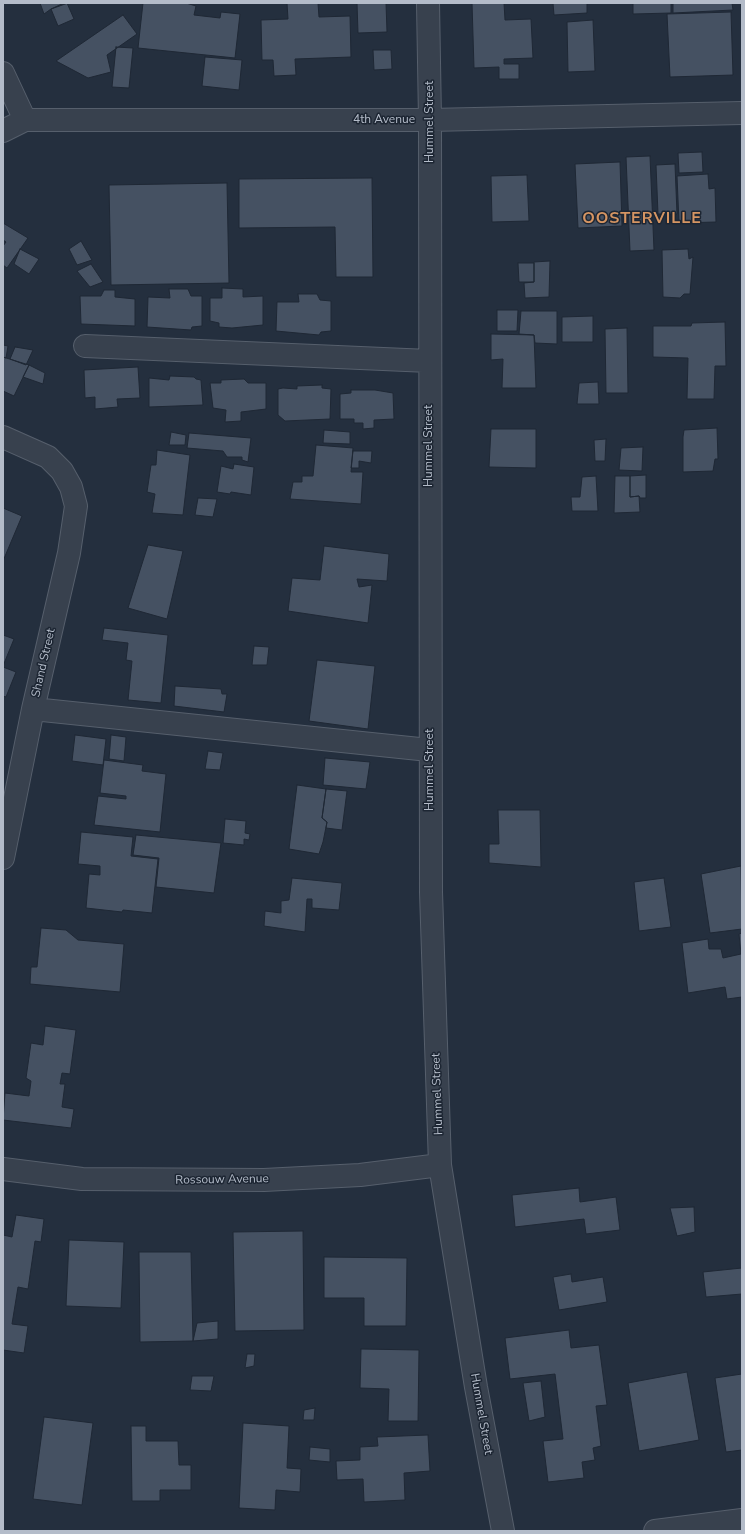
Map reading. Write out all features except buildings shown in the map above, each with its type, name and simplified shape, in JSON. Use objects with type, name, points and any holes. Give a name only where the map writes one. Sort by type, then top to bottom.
[{"type":"street","name":"Hummel Street","points":[[428,3],[430,120],[429,361],[431,892],[440,1166],[476,1387],[503,1531]]},
{"type":"street","points":[[3,73],[26,120],[3,131]]},
{"type":"street","name":"4th Avenue","points":[[26,120],[430,120],[742,113]]},
{"type":"street","points":[[85,346],[429,361]]},
{"type":"street","name":"Shand Street","points":[[3,437],[48,457],[62,470],[71,487],[76,506],[69,553],[7,824],[3,858]]},
{"type":"street","points":[[33,709],[430,750]]},
{"type":"street","name":"Rossouw Avenue","points":[[3,1169],[82,1179],[264,1180],[360,1175],[440,1166]]},
{"type":"street","points":[[655,1531],[742,1520]]},
{"type":"district","name":"OOSTERVILLE","points":[[642,219]]}]
